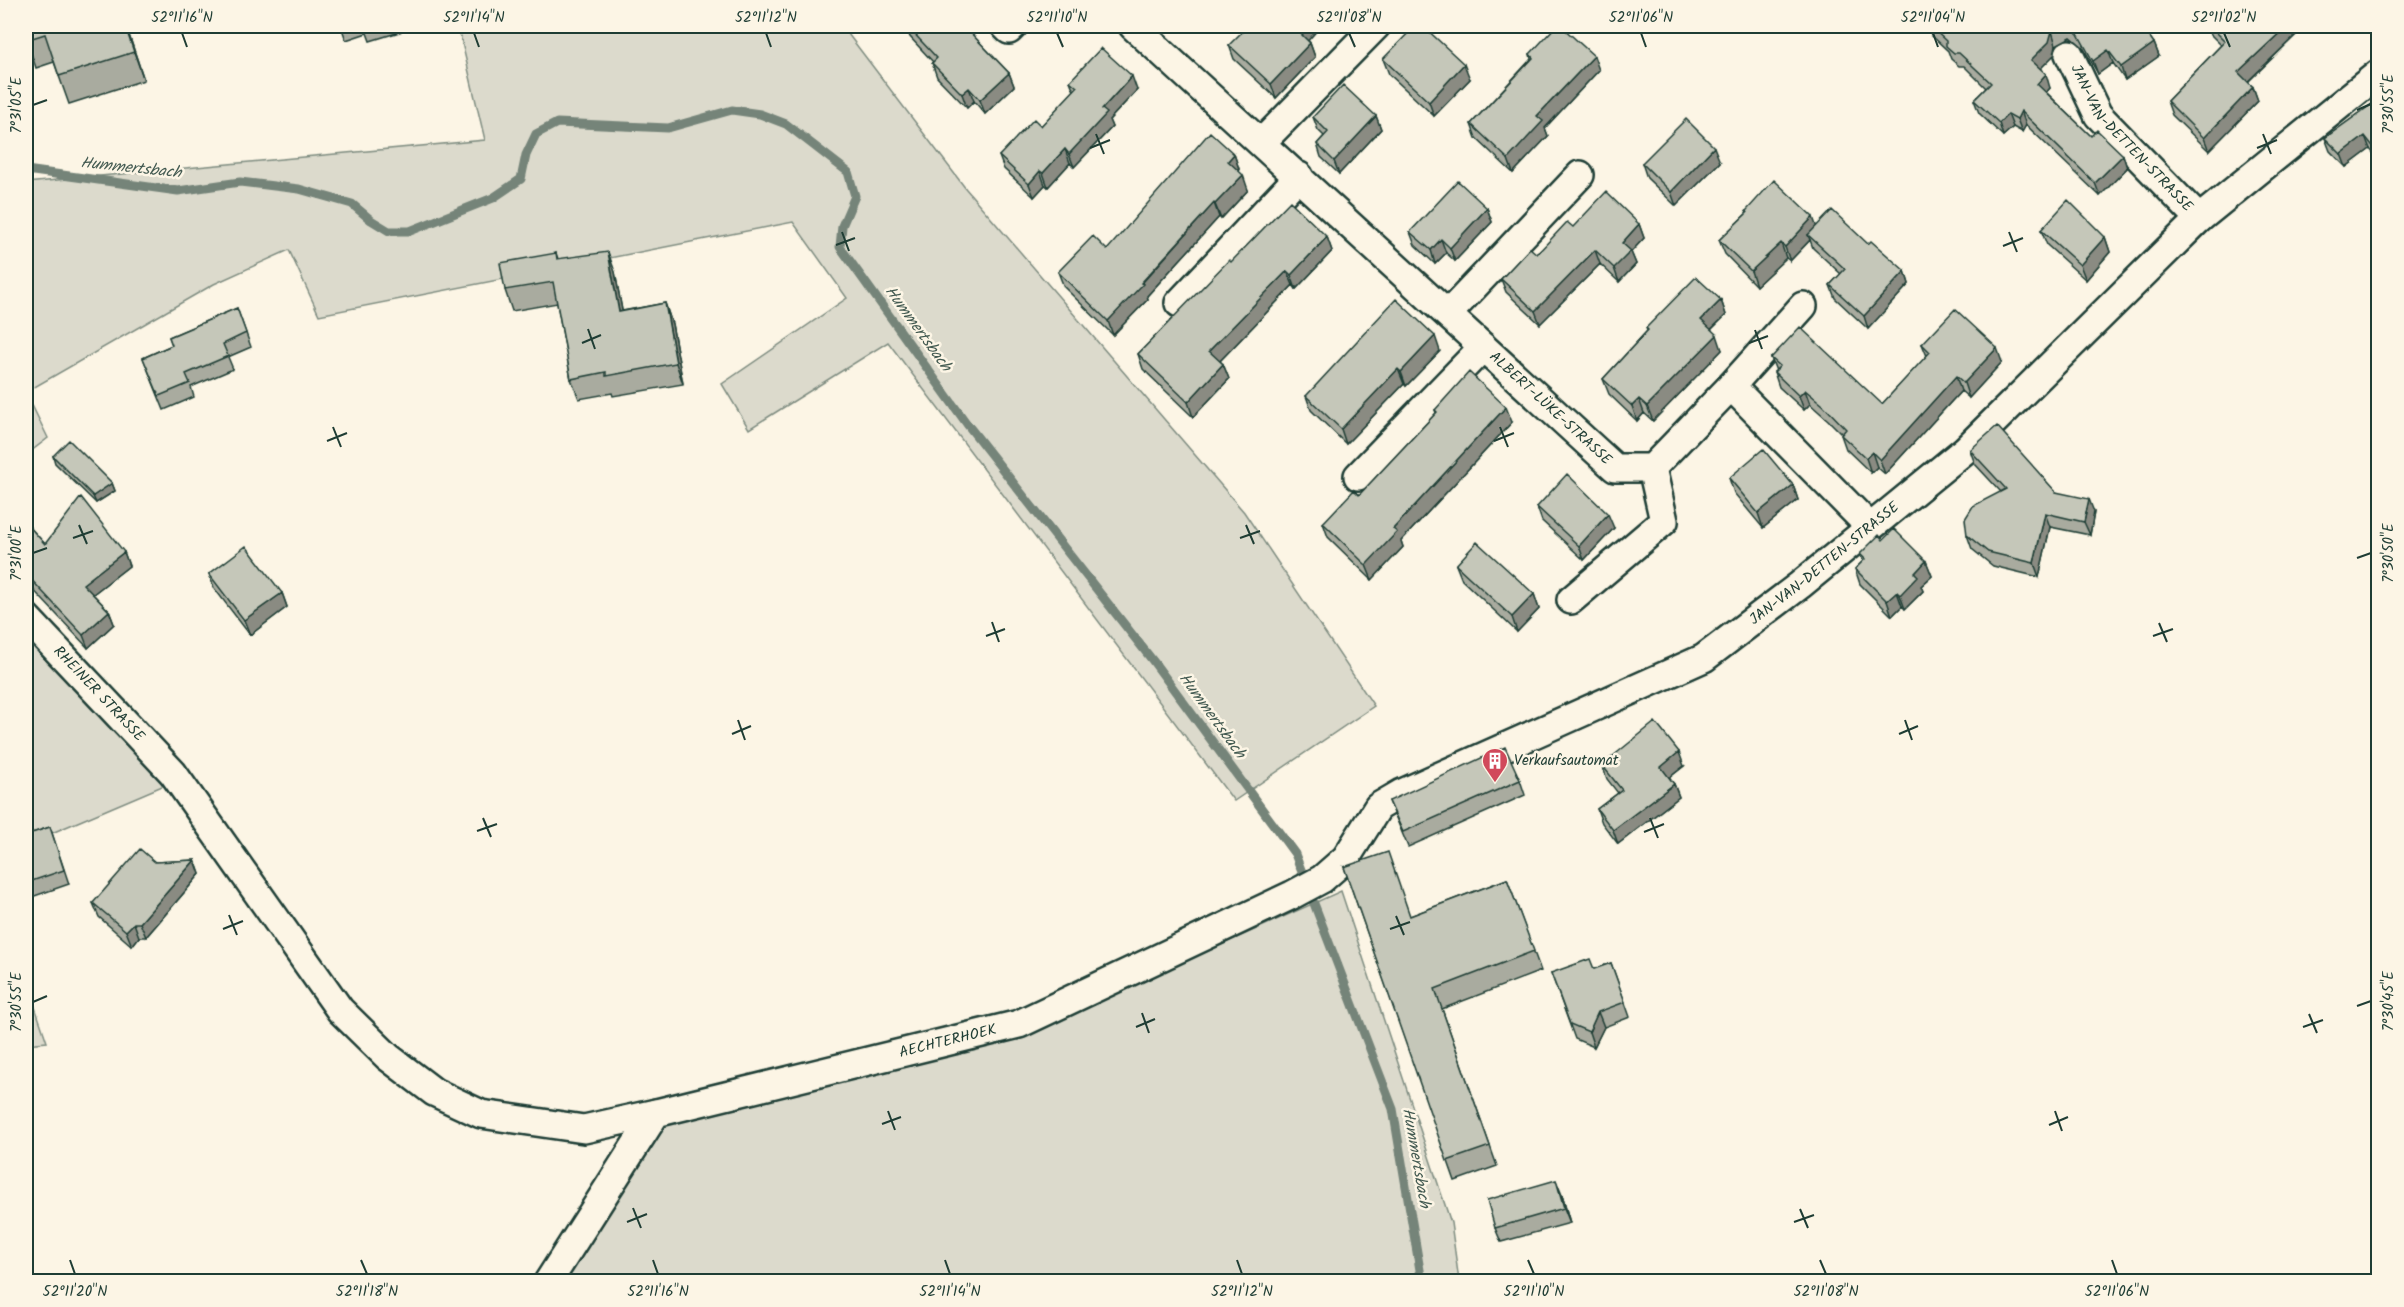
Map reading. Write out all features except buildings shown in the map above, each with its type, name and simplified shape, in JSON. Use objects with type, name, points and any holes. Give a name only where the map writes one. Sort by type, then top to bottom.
[{"type":"street","points":[[1005,26],[1009,30],[1013,26]]},
{"type":"street","name":"ALBERT-LÜKE-STRASSE","points":[[1133,26],[1615,468],[1652,468]]},
{"type":"street","points":[[1262,142],[1376,26]]},
{"type":"street","name":"JAN-VAN-DETTEN-STRASSE","points":[[2069,54],[2098,115],[2199,219]]},
{"type":"street","name":"JAN-VAN-DETTEN-STRASSE","points":[[1378,807],[1402,793],[1704,657],[1800,585],[1965,450],[2199,219],[2379,74]]},
{"type":"street","points":[[1448,314],[1581,175]]},
{"type":"street","points":[[1179,303],[1299,176]]},
{"type":"street","points":[[1571,600],[1664,521],[1652,468],[1731,386],[1803,306]]},
{"type":"street","name":"ALBERT-LÜKE-STRASSE","points":[[1358,476],[1483,346]]},
{"type":"street","points":[[1731,386],[1870,527]]},
{"type":"street","name":"RHEINER STRASSE","points":[[26,616],[173,772],[340,1010],[388,1057],[434,1092],[481,1114],[584,1129],[656,1113]]},
{"type":"street","name":"AECHTERHOEK","points":[[656,1113],[1019,1024],[1322,879],[1346,858],[1378,807]]},
{"type":"street","points":[[548,1281],[656,1113]]},
{"type":"shaded area","points":[[458,26],[842,26],[966,189],[1244,512],[1374,706],[1234,801],[888,342],[749,429],[722,384],[847,298],[793,222],[319,315],[289,250],[214,284],[26,392],[26,183],[485,140]]},
{"type":"shaded area","points":[[26,393],[48,438],[26,455]]},
{"type":"shaded area","points":[[26,637],[167,784],[26,844]]},
{"type":"shaded area","points":[[1341,891],[1451,1223],[1459,1281],[560,1282],[668,1122],[1018,1036]]},
{"type":"shaded area","points":[[26,981],[47,1042],[26,1044]]},
{"type":"waterway","name":"Hummertsbach","points":[[26,170],[178,191],[240,182],[299,189],[352,204],[389,231],[410,231],[493,198],[521,179],[526,155],[536,134],[557,123],[668,128],[732,110],[760,114],[786,124],[848,172],[855,196],[842,226],[840,247],[967,424],[1153,661],[1295,854],[1393,1109],[1422,1282]]},
{"type":"place","name":"Verkaufsautomat","points":[[1495,784]]}]
